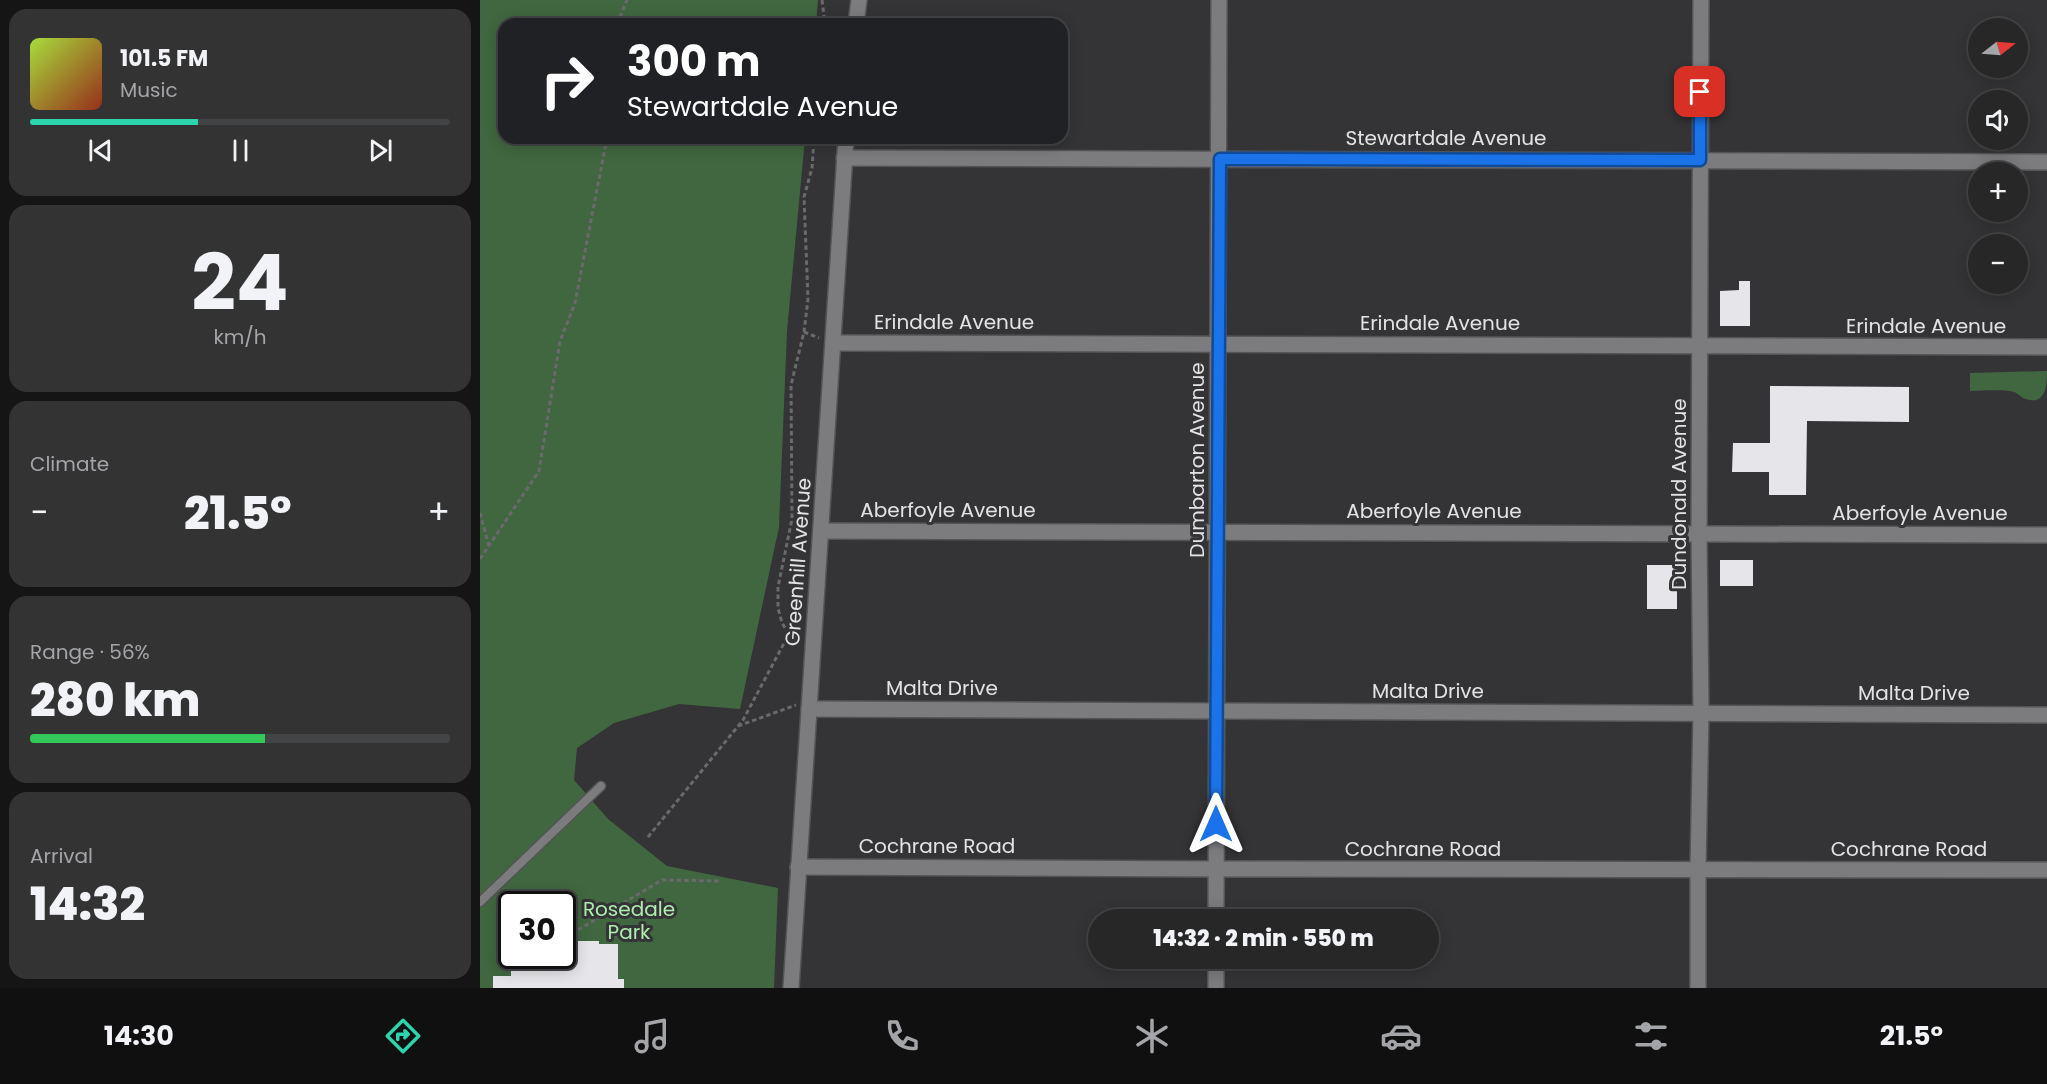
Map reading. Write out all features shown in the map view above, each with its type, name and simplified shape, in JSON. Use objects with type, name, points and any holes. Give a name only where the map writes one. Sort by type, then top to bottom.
[{"type":"street","points":[[857,18],[859,0]]},
{"type":"street","name":"Dumbarton Avenue","points":[[1216,909],[1219,0]]},
{"type":"street","name":"Dundonald Avenue","points":[[1698,988],[1701,712],[1699,533],[1701,0]]},
{"type":"street","name":"Greenhill Avenue","points":[[791,988],[798,867],[802,707],[821,531],[845,144]]},
{"type":"street","name":"Stewartdale Avenue","points":[[844,158],[2047,162]]},
{"type":"street","name":"Erindale Avenue","points":[[833,343],[2047,347]]},
{"type":"street","name":"Aberfoyle Avenue","points":[[821,531],[2047,535]]},
{"type":"street","name":"Malta Drive","points":[[802,707],[2047,715]]},
{"type":"street","name":"Cochrane Road","points":[[798,867],[2047,870]]},
{"type":"street","points":[[1216,969],[1216,988]]},
{"type":"lane","points":[[480,902],[601,786]]},
{"type":"path","points":[[619,18],[627,0]]},
{"type":"path","points":[[822,0],[824,18]]},
{"type":"path","points":[[480,559],[539,471],[560,341],[575,303],[606,144]]},
{"type":"path","points":[[800,642],[789,634],[777,608],[778,587],[792,519],[791,385],[804,332],[808,299],[804,197],[812,168],[814,144]]},
{"type":"path","points":[[480,513],[489,546]]},
{"type":"path","points":[[648,837],[743,720],[789,634]]},
{"type":"path","points":[[738,726],[802,707]]},
{"type":"path","points":[[578,930],[662,880],[721,881]]},
{"type":"green space","name":"Rosedale Park","points":[[480,0],[818,0],[816,18],[498,18],[498,144],[804,144],[787,331],[779,527],[740,709],[679,704],[614,723],[577,748],[574,780],[608,819],[667,866],[778,888],[774,988],[480,988]]},
{"type":"green space","points":[[2047,371],[2044,392],[2038,399],[2026,399],[2009,391],[1970,391],[1970,373]]},
{"type":"building","points":[[1739,281],[1750,281],[1750,326],[1720,326],[1720,291],[1739,290]]},
{"type":"building","points":[[1770,386],[1909,387],[1909,422],[1807,421],[1806,495],[1769,495],[1769,472],[1732,472],[1733,443],[1770,443]]},
{"type":"building","points":[[1720,560],[1753,560],[1753,586],[1720,586]]},
{"type":"building","points":[[1647,565],[1677,565],[1677,609],[1647,609]]},
{"type":"building","points":[[576,941],[599,941],[599,944],[618,944],[618,979],[624,979],[624,988],[493,988],[493,976],[511,976],[511,969],[576,969]]},
{"type":"route","points":[[1216,824],[1220,159],[1700,160],[1700,92]]}]
